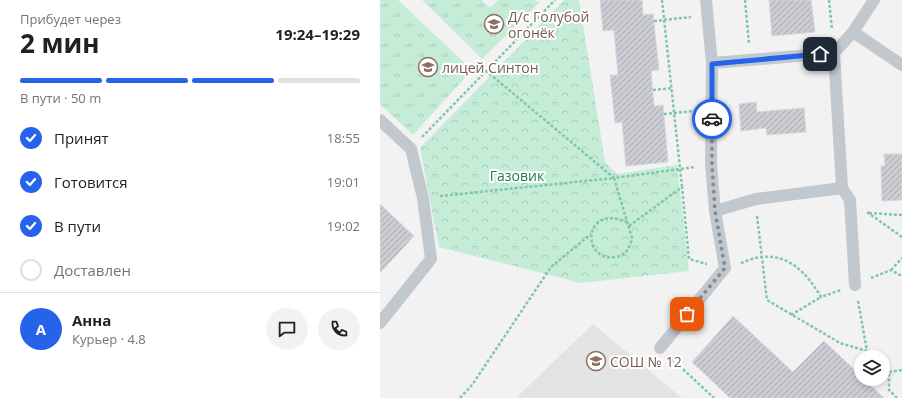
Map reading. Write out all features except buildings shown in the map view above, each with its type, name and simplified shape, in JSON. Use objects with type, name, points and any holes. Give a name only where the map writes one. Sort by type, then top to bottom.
[{"type":"lane","points":[[660,348],[725,268],[715,211],[712,164],[712,64],[706,0]]},
{"type":"lane","points":[[712,64],[834,53],[853,32],[874,0]]},
{"type":"lane","points":[[853,32],[902,65]]},
{"type":"lane","points":[[834,53],[842,188],[850,200],[855,285]]},
{"type":"lane","points":[[380,120],[411,149],[424,198],[431,259],[380,323]]},
{"type":"lane","points":[[715,211],[756,199],[842,188]]},
{"type":"path","points":[[662,0],[689,259],[725,268],[761,256],[782,259],[800,268],[815,286],[821,297]]},
{"type":"path","points":[[745,0],[751,60]]},
{"type":"path","points":[[829,0],[834,53]]},
{"type":"path","points":[[411,149],[553,1]]},
{"type":"path","points":[[654,21],[708,16]]},
{"type":"path","points":[[478,64],[614,178],[626,222],[629,226],[632,238],[631,244],[626,252],[620,256],[604,256],[597,252],[592,245],[592,229],[602,218],[611,217],[626,222]]},
{"type":"path","points":[[653,90],[672,88]]},
{"type":"path","points":[[664,114],[712,110]]},
{"type":"path","points":[[424,198],[614,178],[712,164]]},
{"type":"path","points":[[629,226],[682,187]]},
{"type":"path","points":[[756,199],[761,256],[767,300],[840,343],[864,350]]},
{"type":"path","points":[[850,200],[902,237]]},
{"type":"path","points":[[869,213],[902,215]]},
{"type":"path","points":[[460,398],[472,385],[551,267],[592,233]]},
{"type":"path","points":[[791,315],[821,297],[891,270],[902,258]]},
{"type":"path","points":[[891,270],[902,276]]},
{"type":"path","points":[[855,285],[867,350]]},
{"type":"path","points":[[660,348],[714,398]]},
{"type":"path","points":[[890,372],[902,370]]},
{"type":"path","points":[[889,386],[889,390],[897,398]]},
{"type":"shaded area","name":"СОШ № 12","points":[[593,324],[682,398],[516,398]]},
{"type":"green space","name":"лицей Синтон","points":[[380,0],[398,0],[472,70],[413,135],[380,104]]},
{"type":"green space","name":"Д/с Голубой огонёк","points":[[422,0],[482,0],[490,8],[498,0],[535,0],[539,3],[482,59]]},
{"type":"green space","name":"Газовик","points":[[564,0],[579,0],[605,162],[617,174],[677,165],[689,271],[581,283],[439,247],[420,148]]},
{"type":"way so far","points":[[687,314],[725,268],[715,211],[712,164],[712,119]]},
{"type":"place","name":"Д/с Голубой огонёк","points":[[494,24]]},
{"type":"place","name":"лицей Синтон","points":[[428,67]]},
{"type":"place","name":"СОШ № 12","points":[[596,361]]},
{"type":"route","points":[[712,119],[712,64],[820,54]]}]
